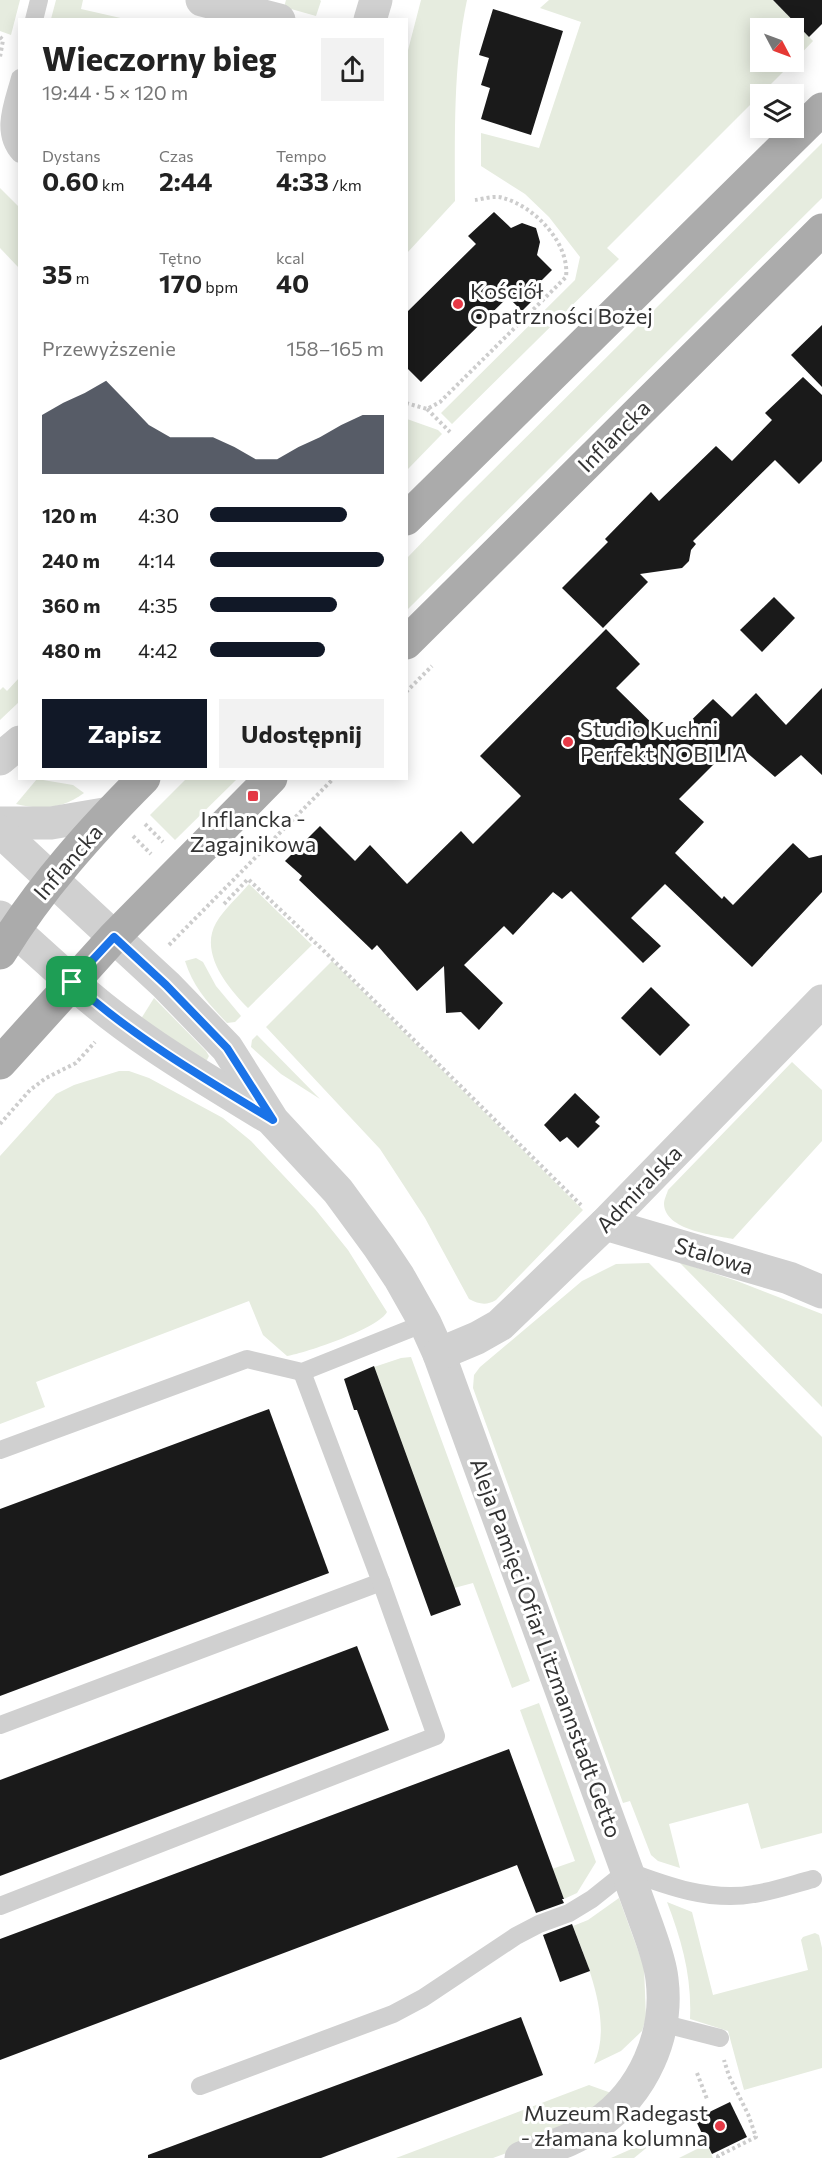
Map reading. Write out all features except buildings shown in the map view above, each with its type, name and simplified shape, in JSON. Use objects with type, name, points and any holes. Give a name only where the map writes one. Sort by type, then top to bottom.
[{"type":"main road","points":[[408,517],[822,109]]},
{"type":"main road","name":"Inflancka","points":[[408,641],[822,230]]},
{"type":"main road","name":"Inflancka","points":[[5,933],[51,879],[121,824],[143,780]]},
{"type":"main road","points":[[0,1063],[114,937],[269,780]]},
{"type":"street","points":[[371,18],[376,0]]},
{"type":"street","points":[[221,2],[273,18]]},
{"type":"street","points":[[0,759],[18,744]]},
{"type":"street","points":[[0,823],[121,824]]},
{"type":"street","name":"Aleja Pamięci Ofiar Litzmannstadt Getto","points":[[0,831],[166,985],[227,1048],[273,1120],[331,1183],[358,1217],[399,1277],[425,1323],[439,1354],[627,1871],[658,1958],[662,1979],[663,2004],[655,2047],[634,2090],[597,2125],[570,2140],[521,2158]]},
{"type":"street","name":"Aleja Pamięci Ofiar Litzmannstadt Getto","points":[[5,933],[72,982],[125,1025],[196,1073],[273,1120]]},
{"type":"street","name":"Admiralska","points":[[439,1354],[477,1338],[500,1325],[605,1224],[822,1001]]},
{"type":"street","name":"Stalowa","points":[[605,1224],[789,1278],[822,1292]]},
{"type":"lane","points":[[34,18],[39,0]]},
{"type":"lane","points":[[18,86],[9,120],[9,137],[18,151]]},
{"type":"lane","points":[[0,1450],[248,1359],[302,1372],[425,1323]]},
{"type":"lane","points":[[0,1906],[436,1736],[302,1372]]},
{"type":"lane","points":[[0,1725],[381,1582]]},
{"type":"lane","points":[[200,2086],[393,2014],[423,1998],[516,1936],[538,1924],[569,1913],[592,1899],[627,1871],[690,1892],[720,1896],[753,1895],[813,1879]]},
{"type":"lane","points":[[661,2023],[720,2038]]},
{"type":"path","points":[[0,37],[3,40],[0,57]]},
{"type":"path","points":[[427,409],[440,402],[566,277],[567,264],[562,248],[550,231],[526,208],[501,197],[475,200]]},
{"type":"path","points":[[408,404],[427,409],[442,424]]},
{"type":"path","points":[[183,929],[332,780]]},
{"type":"path","points":[[142,823],[167,847]]},
{"type":"path","points":[[121,824],[156,858]]},
{"type":"path","points":[[225,904],[248,879],[587,1210],[605,1224]]},
{"type":"path","points":[[199,901],[205,907]]},
{"type":"path","points":[[0,1125],[30,1090],[46,1078],[76,1063],[96,1041]]},
{"type":"path","points":[[718,2158],[756,2137],[748,2114],[729,2076],[720,2038]]},
{"type":"path","points":[[697,2073],[707,2099]]},
{"type":"shaded area","points":[[0,0],[20,0],[11,35],[0,31]]},
{"type":"shaded area","points":[[56,0],[83,0],[81,9],[121,18],[51,18]]},
{"type":"shaded area","points":[[286,0],[321,1],[316,16],[284,7]]},
{"type":"shaded area","points":[[421,0],[467,0],[457,74],[455,201],[408,252],[408,50]]},
{"type":"shaded area","points":[[549,0],[773,0],[791,18],[750,18],[750,72],[783,72],[771,84],[750,84],[750,105],[607,248],[619,259],[452,424],[441,413],[575,280],[580,257],[549,217],[525,194],[481,166],[481,133],[539,148],[581,22],[540,8]]},
{"type":"shaded area","points":[[804,32],[813,41],[804,50]]},
{"type":"shaded area","points":[[822,143],[822,198],[408,609],[408,557]]},
{"type":"shaded area","points":[[0,188],[18,206],[18,267],[0,248]]},
{"type":"shaded area","points":[[408,419],[438,430],[442,434],[408,469]]},
{"type":"shaded area","points":[[18,679],[18,703],[0,720],[0,690],[3,687],[7,691]]},
{"type":"shaded area","points":[[36,780],[73,785],[84,793],[68,802],[52,807],[16,804]]},
{"type":"shaded area","points":[[185,780],[236,780],[175,840],[150,815]]},
{"type":"shaded area","points":[[249,884],[312,945],[248,1008],[218,969],[211,946],[216,923]]},
{"type":"shaded area","points":[[196,958],[203,962],[216,986],[241,1016],[235,1022],[227,1023],[197,987],[185,961]]},
{"type":"shaded area","points":[[332,961],[583,1210],[492,1302],[482,1304],[469,1299],[425,1218],[380,1149],[266,1027]]},
{"type":"shaded area","points":[[154,998],[206,1051],[209,1056],[207,1060],[203,1063],[139,1022]]},
{"type":"shaded area","points":[[257,1035],[320,1099],[281,1074],[251,1047],[252,1040]]},
{"type":"shaded area","points":[[792,1062],[822,1090],[822,1141],[733,1239],[691,1230],[672,1220],[666,1213],[664,1204],[668,1190]]},
{"type":"shaded area","points":[[119,1071],[129,1071],[149,1078],[223,1118],[251,1141],[315,1209],[348,1250],[387,1312],[371,1325],[357,1332],[325,1345],[287,1356],[263,1335],[249,1301],[36,1382],[45,1407],[0,1424],[0,1156],[56,1094],[74,1085]]},
{"type":"shaded area","points":[[679,1262],[737,1281],[822,1314],[822,1407]]},
{"type":"shaded area","points":[[649,1263],[822,1437],[822,1833],[761,1849],[748,1803],[669,1824],[680,1868],[658,1861],[651,1855],[630,1801],[623,1803],[473,1388],[474,1375],[480,1367],[582,1281],[616,1264]]},
{"type":"shaded area","points":[[411,1357],[530,1681],[512,1688],[473,1583],[454,1588],[374,1367]]},
{"type":"shaded area","points":[[539,1703],[596,1862],[577,1893],[564,1899],[552,1869],[575,1861],[520,1710]]},
{"type":"shaded area","points":[[619,1898],[644,1967],[646,2018],[642,2031],[621,2051],[594,2064],[599,2048],[600,2012],[591,1976],[573,1926],[588,1920]]},
{"type":"shaded area","points":[[667,1902],[692,1912],[713,1995],[808,1970],[801,1940],[815,1933],[819,1935],[822,1948],[822,2068],[744,2090],[728,2031],[690,2019],[688,1974]]},
{"type":"shaded area","points":[[589,2085],[614,2094],[547,2138],[493,2158],[396,2158]]},
{"type":"shaded area","points":[[661,2136],[634,2158],[611,2158]]},
{"type":"shaded area","points":[[707,2144],[713,2158],[679,2158]]},
{"type":"place","name":"Kościół Opatrzności Bożej","points":[[458,304]]},
{"type":"place","name":"Studio Kuchni Perfekt NOBILIA","points":[[568,742]]},
{"type":"place","name":"Inflancka - Zagajnikowa","points":[[253,796]]},
{"type":"place","name":"Muzeum Radegast - złamana kolumna","points":[[720,2126]]},
{"type":"route","points":[[114,937],[166,985],[227,1048],[273,1120],[196,1073],[125,1025],[72,982],[114,937]]}]
